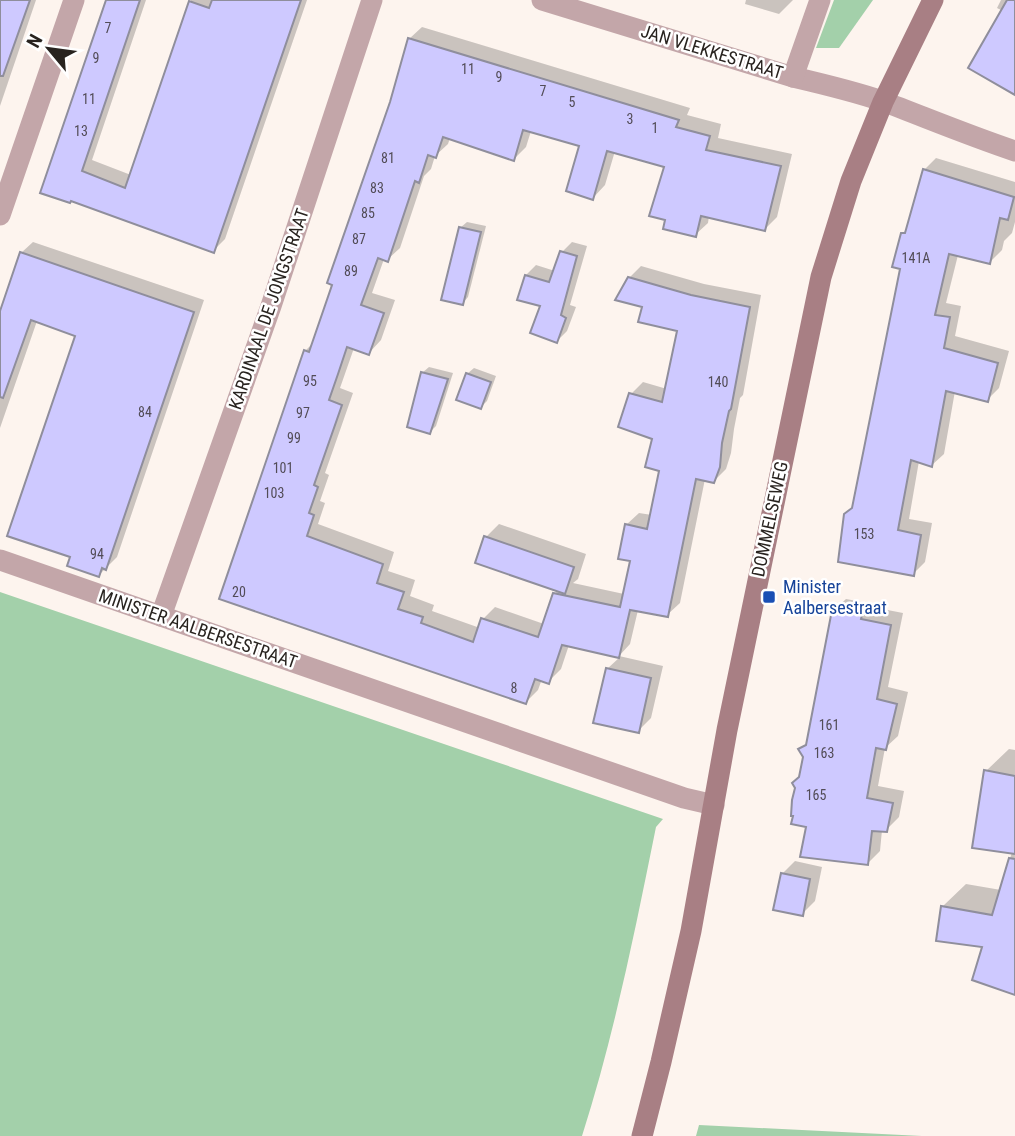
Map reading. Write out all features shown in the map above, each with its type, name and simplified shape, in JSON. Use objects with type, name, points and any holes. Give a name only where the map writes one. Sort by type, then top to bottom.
[{"type":"street","points":[[0,215],[74,0]]},
{"type":"street","name":"KARDINAAL DE JONGSTRAAT","points":[[161,616],[271,306],[372,0]]},
{"type":"street","name":"JAN VLEKKESTRAAT","points":[[542,0],[883,102],[1015,150]]},
{"type":"street","points":[[793,77],[820,0]]},
{"type":"street","name":"DOMMELSEWEG","points":[[642,1136],[691,931],[727,730],[821,277],[851,181],[883,102],[933,0]]},
{"type":"street","name":"MINISTER AALBERSESTRAAT","points":[[0,560],[684,798],[714,805]]},
{"type":"green space","points":[[834,0],[873,0],[839,48],[816,48]]},
{"type":"green space","points":[[0,592],[663,819],[656,827],[614,1022],[582,1136],[0,1136]]},
{"type":"green space","points":[[699,1125],[922,1136],[696,1136]]},
{"type":"building","points":[[0,0],[30,0],[3,76],[0,76]]},
{"type":"building","points":[[106,0],[140,0],[82,171],[125,188],[189,1],[209,8],[212,0],[301,0],[214,253],[71,201],[70,203],[40,193]]},
{"type":"building","points":[[1007,0],[1015,0],[1015,95],[968,68]]},
{"type":"building","points":[[408,38],[679,120],[676,127],[710,136],[706,150],[781,166],[765,231],[701,216],[696,237],[663,229],[665,220],[649,216],[664,167],[607,151],[593,200],[566,191],[579,146],[523,130],[514,161],[443,137],[436,158],[428,155],[419,183],[415,181],[388,262],[378,258],[361,305],[384,313],[369,355],[347,347],[329,400],[342,405],[314,485],[318,487],[309,513],[314,515],[307,536],[383,564],[377,583],[404,592],[398,609],[423,617],[421,623],[473,642],[481,618],[538,637],[553,593],[620,607],[630,561],[618,559],[625,524],[647,529],[659,471],[645,467],[652,439],[618,427],[629,393],[662,402],[677,331],[638,322],[642,307],[615,300],[628,277],[691,295],[750,307],[722,443],[720,467],[714,483],[696,479],[668,617],[630,610],[619,658],[562,645],[549,684],[535,679],[526,704],[219,599],[304,350],[309,352],[332,285],[327,283],[390,102]]},
{"type":"building","points":[[923,169],[1014,197],[1008,220],[1000,218],[990,264],[949,254],[935,315],[950,317],[944,348],[998,363],[988,402],[946,391],[932,467],[911,460],[898,530],[921,535],[914,576],[838,562],[844,514],[852,508],[900,269],[892,267],[901,233],[905,233]]},
{"type":"building","points":[[459,227],[481,232],[463,305],[441,300]]},
{"type":"building","points":[[560,251],[577,256],[561,315],[566,318],[557,343],[530,333],[540,306],[517,300],[525,275],[549,282]]},
{"type":"building","points":[[20,252],[194,312],[106,570],[102,568],[99,577],[67,566],[70,557],[7,536],[75,336],[31,320],[3,398],[0,397],[0,311]]},
{"type":"building","points":[[421,372],[448,379],[430,434],[407,427]]},
{"type":"building","points":[[466,373],[491,382],[481,409],[456,400]]},
{"type":"building","points":[[484,536],[574,567],[565,594],[475,563]]},
{"type":"building","points":[[832,610],[862,615],[861,619],[891,625],[877,699],[897,704],[886,750],[876,748],[867,798],[893,803],[887,832],[872,831],[868,865],[800,857],[806,827],[791,824],[795,788],[792,783],[799,777],[803,757],[798,749],[806,745]]},
{"type":"building","points":[[606,668],[651,678],[639,733],[593,723]]},
{"type":"building","points":[[984,770],[1015,776],[1015,854],[972,848]]},
{"type":"building","points":[[1009,858],[1015,859],[1015,995],[972,980],[982,947],[936,941],[941,906],[992,915]]},
{"type":"building","points":[[781,873],[810,879],[803,916],[773,910]]},
{"type":"place","name":"Minister Aalbersestraat","points":[[769,597]]}]
